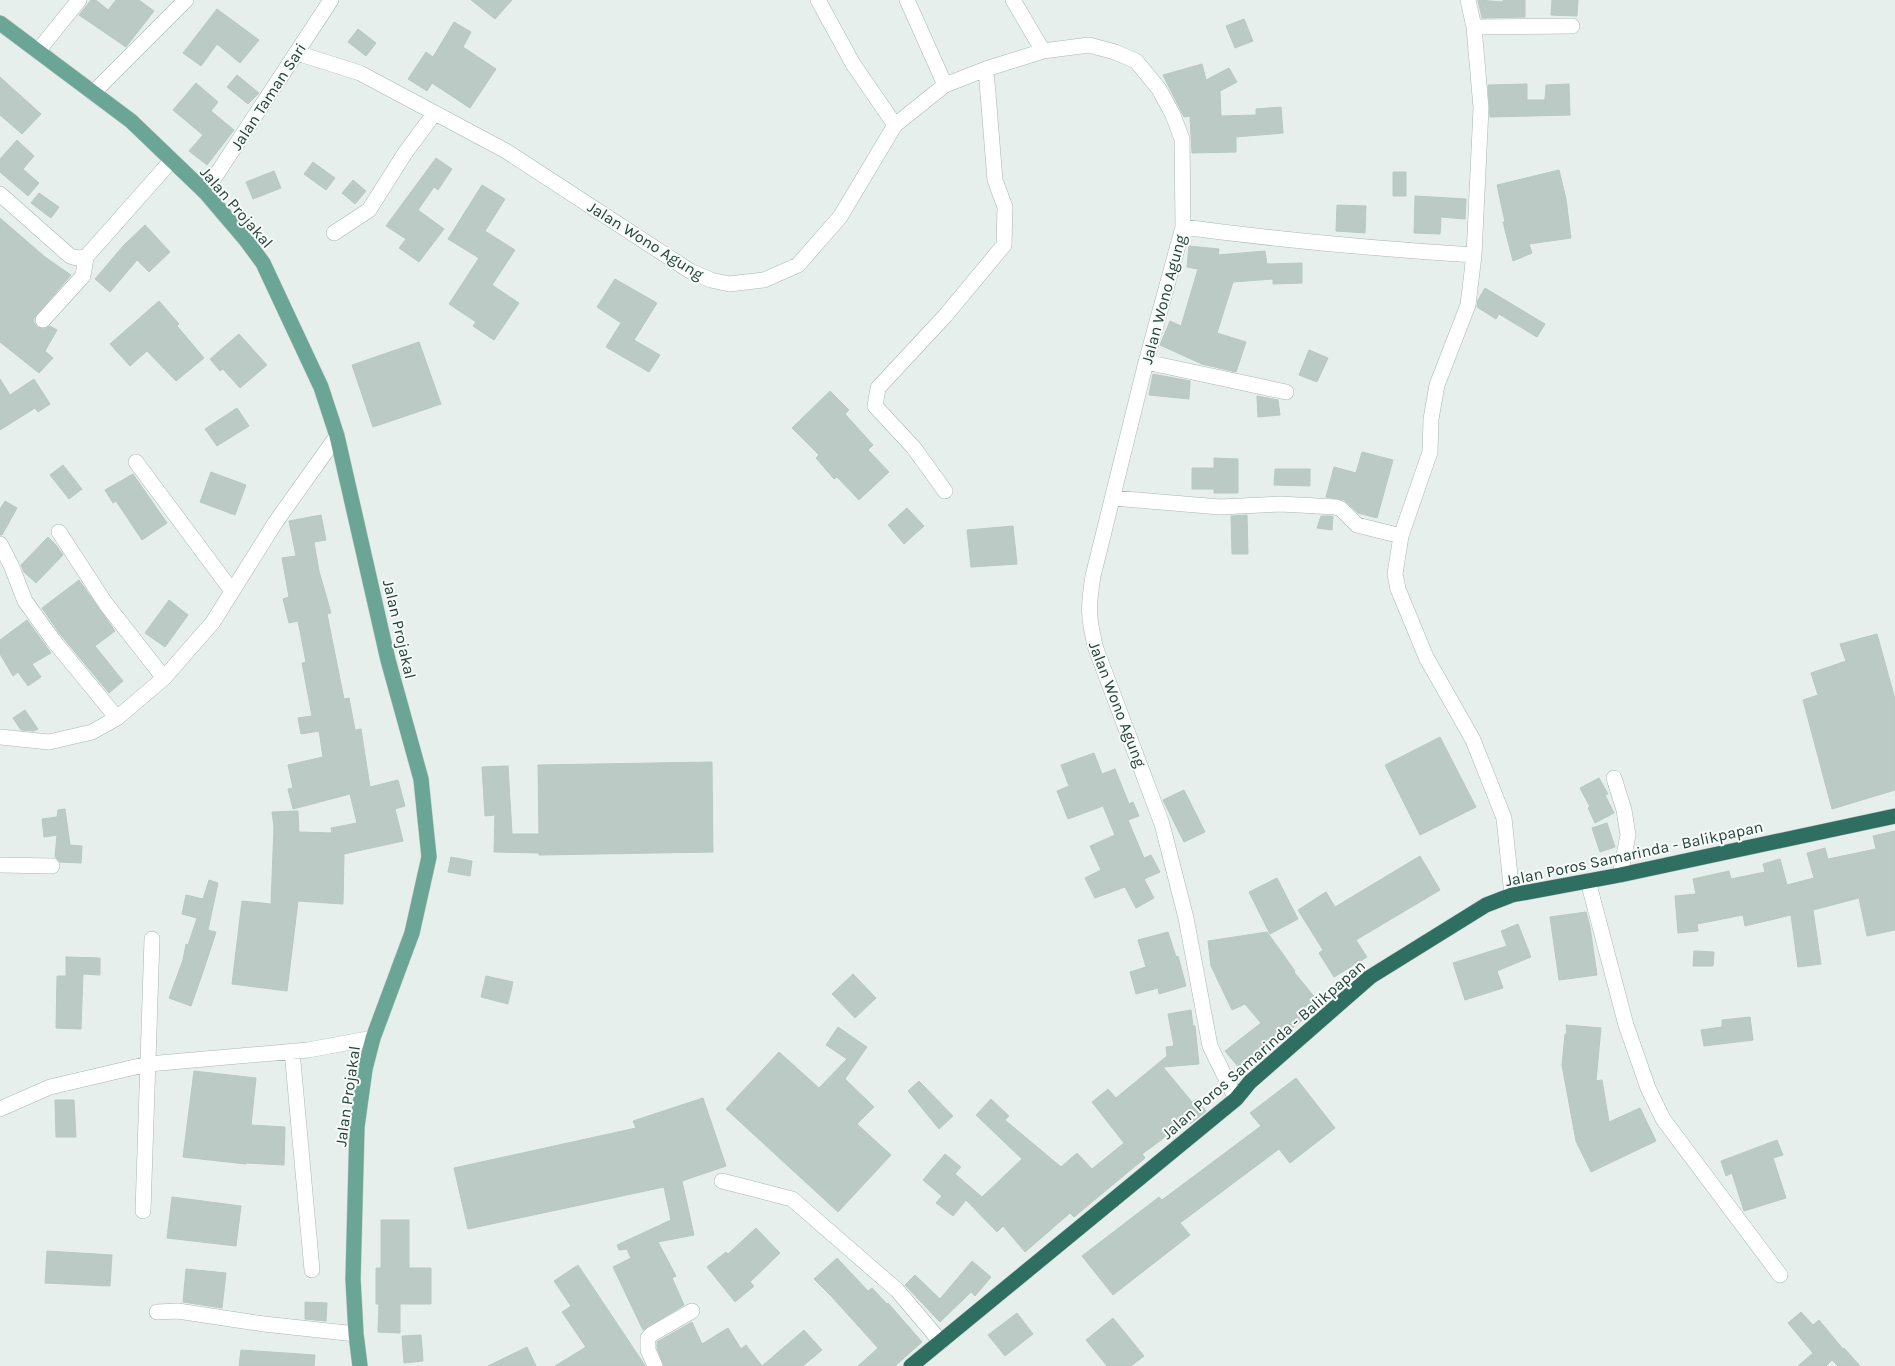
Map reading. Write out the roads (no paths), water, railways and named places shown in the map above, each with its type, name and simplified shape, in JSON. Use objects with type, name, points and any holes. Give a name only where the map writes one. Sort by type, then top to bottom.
[{"type":"highway","name":"Jalan Poros Samarinda - Balikpapan","points":[[911,1366],[1236,1099],[1250,1082],[1370,977],[1486,904],[1512,895],[1620,875],[1895,816]]},
{"type":"main road","name":"Jalan Projakal","points":[[0,23],[131,122],[205,192],[246,240],[263,263],[321,387],[338,436],[388,660],[421,779],[429,857],[412,933],[373,1038],[365,1069],[357,1127],[353,1279],[360,1366]]},
{"type":"street","points":[[38,51],[79,0]]},
{"type":"street","points":[[93,93],[186,0]]},
{"type":"street","name":"Jalan Taman Sari","points":[[205,192],[331,0]]},
{"type":"street","points":[[818,0],[853,64],[895,125]]},
{"type":"street","points":[[907,0],[946,85]]},
{"type":"street","points":[[1013,0],[1043,51]]},
{"type":"street","points":[[1468,0],[1474,27],[1481,108],[1474,255],[1468,305],[1437,385],[1431,419],[1430,452],[1401,536],[1396,574],[1398,589],[1426,657],[1473,740],[1504,818],[1512,895]]},
{"type":"street","points":[[1474,27],[1572,26]]},
{"type":"street","name":"Jalan Wono Agung","points":[[297,53],[360,73],[506,151],[690,271],[711,280],[729,284],[764,280],[798,265],[840,217],[895,125],[946,85],[986,69],[1043,51],[1088,45],[1115,52],[1136,61],[1164,98],[1182,140],[1183,227],[1146,362],[1093,576],[1088,603],[1089,625],[1096,649],[1162,824],[1186,918],[1210,1046],[1236,1099]]},
{"type":"street","points":[[946,491],[914,448],[875,406],[878,388],[946,316],[1004,245],[1004,207],[995,180],[986,69]]},
{"type":"street","points":[[334,233],[369,210],[405,153],[434,114]]},
{"type":"street","points":[[43,320],[83,276],[86,256],[171,161]]},
{"type":"street","points":[[0,194],[70,256],[77,258],[86,256]]},
{"type":"street","points":[[1183,227],[1273,239],[1377,249],[1474,255]]},
{"type":"street","points":[[1146,362],[1286,392]]},
{"type":"street","points":[[0,736],[34,742],[49,742],[92,732],[117,718],[164,678],[212,622],[275,523],[338,436]]},
{"type":"street","points":[[136,462],[232,591]]},
{"type":"street","points":[[1113,498],[1220,507],[1280,504],[1336,507],[1341,509],[1357,525],[1401,536]]},
{"type":"street","points":[[59,532],[106,604],[164,678]]},
{"type":"street","points":[[0,544],[25,601],[53,640],[117,718]]},
{"type":"street","points":[[1614,778],[1624,810],[1628,835],[1620,875]]},
{"type":"street","points":[[0,865],[52,866]]},
{"type":"street","points":[[1588,881],[1626,1025],[1648,1088],[1659,1112],[1780,1275]]},
{"type":"street","points":[[143,1211],[152,939]]},
{"type":"street","points":[[0,1109],[50,1087],[148,1064],[308,1050],[373,1038]]},
{"type":"street","points":[[292,1051],[312,1270]]},
{"type":"street","points":[[722,1182],[792,1199],[897,1290],[941,1342]]},
{"type":"street","points":[[157,1312],[178,1311],[264,1324],[356,1334]]},
{"type":"street","points":[[655,1366],[648,1350],[648,1338],[692,1311]]}]
